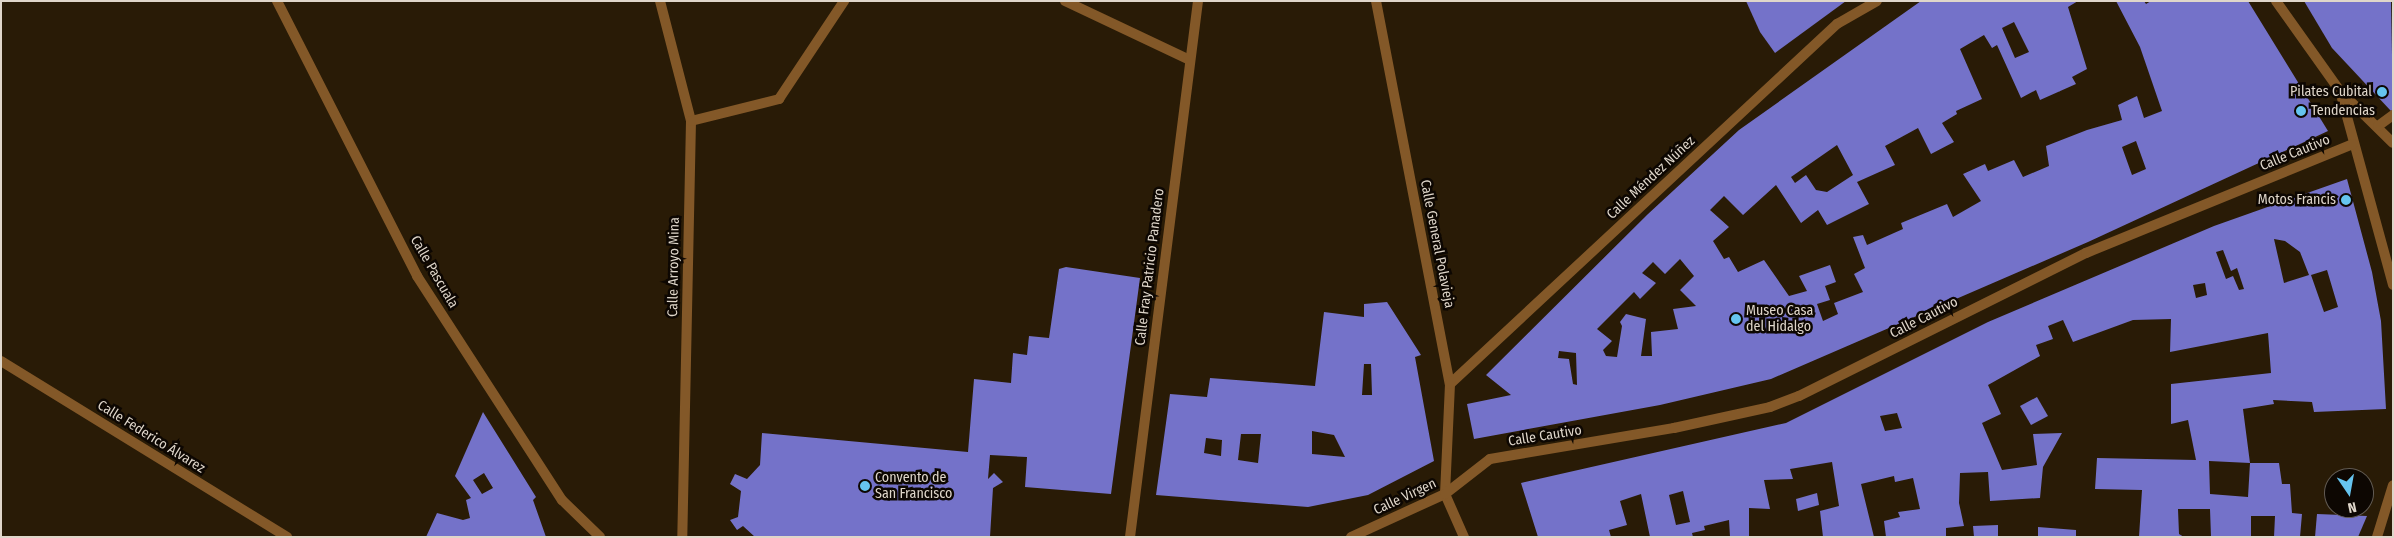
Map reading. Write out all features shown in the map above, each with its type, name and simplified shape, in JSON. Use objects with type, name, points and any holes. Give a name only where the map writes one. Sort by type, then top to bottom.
[{"type":"street","name":"Calle Pascuala","points":[[277,1],[417,276],[562,500],[600,537]]},
{"type":"street","name":"Calle Arroyo Mina","points":[[660,1],[691,121],[682,537]]},
{"type":"street","points":[[691,121],[779,99],[844,1]]},
{"type":"street","points":[[1065,1],[1190,60]]},
{"type":"street","name":"Calle Fray Patricio Panadero","points":[[1130,537],[1198,1]]},
{"type":"street","name":"Calle General Polavieja","points":[[1376,1],[1450,384],[1445,494]]},
{"type":"street","name":"Calle Méndez Núñez","points":[[1450,384],[1837,24],[1877,1]]},
{"type":"street","points":[[2276,1],[2340,92],[2378,126],[2393,143]]},
{"type":"street","points":[[2340,92],[2393,285]]},
{"type":"street","points":[[2378,126],[2393,115]]},
{"type":"street","name":"Calle Cautivo","points":[[1490,459],[1674,428],[1770,407],[1799,396],[2086,253],[2353,144]]},
{"type":"street","name":"Calle Federico Álvarez","points":[[1,360],[287,537]]},
{"type":"street","name":"Calle Virgen","points":[[1351,537],[1445,494],[1490,459]]},
{"type":"street","points":[[2377,537],[2393,486]]},
{"type":"street","points":[[1445,494],[1464,537]]},
{"type":"building","points":[[1746,1],[1846,1],[1775,53],[1760,32]]},
{"type":"building","points":[[1921,1],[2078,1],[2068,7],[2087,69],[2072,77],[2076,84],[2040,100],[2036,90],[2021,98],[1997,45],[1992,48],[1984,35],[1960,49],[1982,99],[1956,111],[1957,114],[1942,123],[1954,142],[1931,154],[1918,128],[1885,146],[1895,165],[1857,182],[1869,204],[1827,225],[1818,210],[1801,223],[1776,185],[1743,215],[1724,196],[1710,210],[1729,227],[1713,241],[1724,259],[1729,257],[1738,272],[1764,260],[1789,296],[1807,291],[1799,276],[1830,265],[1836,282],[1825,286],[1830,300],[1817,304],[1823,321],[1838,314],[1834,303],[1863,292],[1854,274],[1865,268],[1853,237],[1863,235],[1867,245],[1903,229],[1901,223],[1947,204],[1953,217],[1981,201],[1963,174],[1985,164],[1988,171],[2014,160],[2023,177],[2049,166],[2046,146],[2087,130],[2122,120],[2118,105],[2137,96],[2144,118],[2162,111],[2140,47],[2116,1],[2144,1],[2146,4],[2151,1],[2248,1],[2328,131],[2088,242],[1771,379],[1660,405],[1474,439],[1467,404],[1511,395],[1486,375],[1648,214],[1739,130]],"holes":[[[2014,22],[2029,52],[2015,58],[2002,28]],[[2136,141],[2146,169],[2132,175],[2122,147]],[[1837,145],[1853,175],[1827,192],[1816,190],[1806,175],[1795,183],[1791,177]],[[1680,259],[1694,276],[1680,290],[1696,306],[1673,309],[1678,329],[1651,332],[1652,356],[1641,356],[1646,319],[1626,314],[1620,322],[1622,326],[1617,357],[1606,356],[1603,350],[1612,341],[1597,329],[1634,292],[1640,299],[1656,283],[1642,273],[1653,262],[1665,274]],[[1559,351],[1576,353],[1577,385],[1573,384],[1569,359],[1558,358]]]},
{"type":"building","points":[[2304,1],[2391,1],[2393,110],[2391,111],[2332,48]]},
{"type":"building","points":[[2347,179],[2372,272],[2381,321],[2386,409],[2314,412],[2312,402],[2273,400],[2274,404],[2243,409],[2250,463],[2279,463],[2282,484],[2290,484],[2292,513],[2302,514],[2300,537],[2274,537],[2275,516],[2251,516],[2251,537],[2211,537],[2210,509],[2178,509],[2179,534],[2184,537],[2139,537],[2142,490],[2095,489],[2097,458],[2196,460],[2188,420],[2171,424],[2171,384],[2271,373],[2268,333],[2170,352],[2171,319],[2133,320],[2073,342],[2063,320],[2048,326],[2053,339],[2036,345],[2040,356],[1988,385],[2001,414],[1982,423],[2002,470],[2037,465],[2033,434],[2062,433],[2043,467],[2040,498],[1990,501],[1988,472],[1960,473],[1959,503],[1964,526],[1946,528],[1946,536],[1886,537],[1884,521],[1900,517],[1898,512],[1920,509],[1913,478],[1895,482],[1894,476],[1861,484],[1874,537],[1823,537],[1820,511],[1839,506],[1832,462],[1790,469],[1793,479],[1764,480],[1770,509],[1749,508],[1749,537],[1730,537],[1729,520],[1704,526],[1705,530],[1692,533],[1693,537],[1650,537],[1641,494],[1620,501],[1627,525],[1609,530],[1611,537],[1538,537],[1521,483],[1786,423],[1988,322],[2214,226]],"holes":[[[2274,239],[2285,241],[2300,252],[2309,275],[2284,283]],[[2223,250],[2231,271],[2237,268],[2244,289],[2239,290],[2233,276],[2226,279],[2216,252]],[[2327,270],[2338,307],[2324,312],[2311,275]],[[2205,283],[2207,295],[2196,298],[2193,285]],[[1897,413],[1902,428],[1885,431],[1880,416]],[[2209,461],[2250,463],[2248,497],[2210,494]],[[1683,491],[1690,522],[1676,525],[1669,495]]]},
{"type":"building","points":[[1066,267],[1140,278],[1111,494],[1025,487],[1027,457],[990,455],[988,479],[994,473],[1003,482],[993,488],[990,537],[755,537],[743,526],[737,530],[730,520],[738,517],[741,491],[730,484],[735,474],[747,479],[760,465],[762,433],[968,452],[974,379],[1011,383],[1013,353],[1027,355],[1029,336],[1049,338],[1059,269]]},
{"type":"building","points":[[1387,302],[1421,355],[1415,357],[1434,461],[1368,495],[1308,507],[1156,495],[1170,394],[1207,397],[1210,378],[1315,386],[1324,312],[1364,317],[1364,304]],"holes":[[[1364,364],[1371,364],[1372,395],[1362,395]],[[1312,431],[1334,435],[1345,457],[1312,454]],[[1241,434],[1261,434],[1258,463],[1238,460]],[[1206,438],[1222,440],[1221,456],[1204,453]]]},
{"type":"building","points":[[2037,397],[2048,416],[2031,425],[2020,406]]},
{"type":"building","points":[[483,412],[536,497],[533,500],[546,537],[426,537],[437,513],[463,520],[470,518],[466,500],[471,498],[455,476]],"holes":[[[484,473],[493,488],[482,494],[473,480]]]},
{"type":"building","points":[[1817,493],[1819,505],[1798,511],[1796,499]]},
{"type":"building","points":[[2317,514],[2324,514],[2324,518],[2366,518],[2358,537],[2315,537]]},
{"type":"building","points":[[1998,525],[1998,537],[1974,537],[1973,526]]},
{"type":"building","points":[[2038,527],[2076,530],[2076,537],[2038,537]]},
{"type":"place","name":"Pilates Cubital","points":[[2382,92]]},
{"type":"place","name":"Tendencias","points":[[2301,111]]},
{"type":"place","name":"Motos Francis","points":[[2346,200]]},
{"type":"place","name":"Museo Casa del Hidalgo","points":[[1736,319]]},
{"type":"place","name":"Convento de San Francisco","points":[[865,486]]}]
